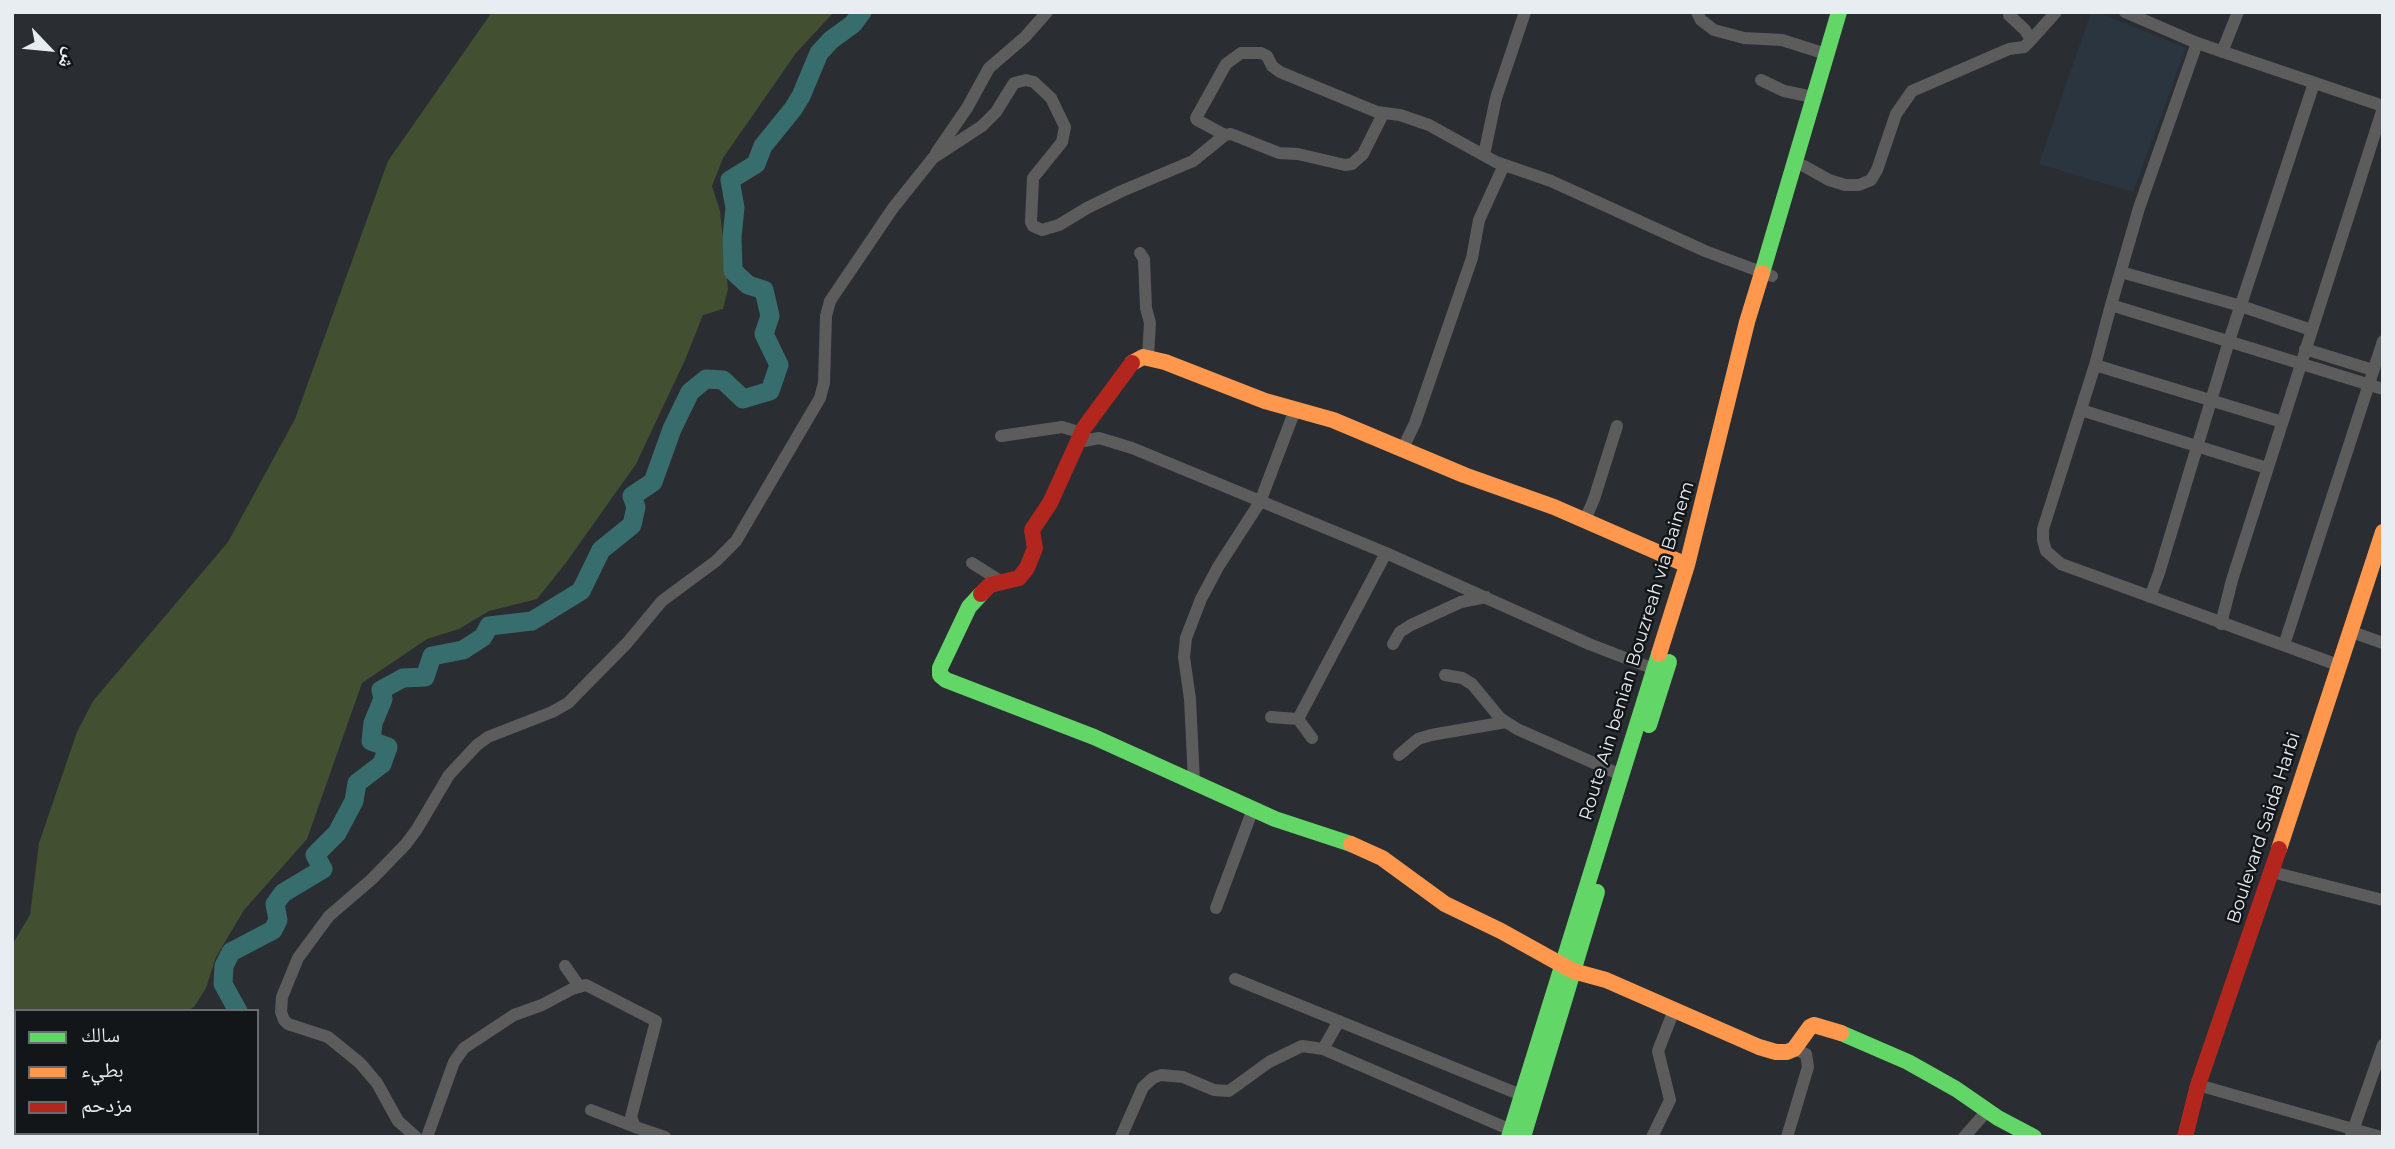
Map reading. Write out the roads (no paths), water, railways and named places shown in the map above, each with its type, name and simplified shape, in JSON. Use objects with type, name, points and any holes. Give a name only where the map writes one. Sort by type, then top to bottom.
[{"type":"street","points":[[416,1137],[398,1121],[377,1083],[360,1063],[328,1037],[288,1024],[284,1020],[281,1012],[282,998],[298,958],[329,916],[372,879],[406,844],[449,775],[477,745],[488,737],[568,703],[627,643],[662,601],[716,561],[736,541],[820,398],[824,383],[826,316],[830,301],[893,208],[933,158],[967,108],[989,68],[1025,37],[1047,12]]},
{"type":"street","points":[[1484,155],[1496,97],[1525,12]]},
{"type":"street","points":[[1697,12],[1701,20],[1714,30],[1744,38],[1782,40],[1826,54]]},
{"type":"street","name":"Route Ain benian Bouzreah via Bainem","points":[[1514,1135],[1662,686],[1710,515],[1767,274],[1813,97],[1839,12]]},
{"type":"street","name":"Route Ain benian Bouzreah via Bainem","points":[[1514,1135],[1521,1095],[1567,968],[1621,775],[1687,565],[1730,389],[1804,166],[1849,12]]},
{"type":"street","points":[[1804,166],[1837,183],[1859,185],[1867,182],[1877,170],[1896,114],[1912,91],[2009,49],[2024,47],[2056,12]]},
{"type":"street","points":[[2125,12],[2197,43],[2383,107],[2267,468],[2221,624]]},
{"type":"street","points":[[2222,52],[2238,12]]},
{"type":"street","points":[[2009,15],[2025,30],[2031,40]]},
{"type":"street","points":[[2197,43],[2139,208],[2095,365],[2043,529],[2043,540],[2046,551],[2061,564],[2338,665]]},
{"type":"street","points":[[1383,114],[1360,159],[1345,165],[1298,154],[1279,153],[1225,135],[1196,118],[1226,64],[1241,53],[1261,53],[1267,56],[1272,66],[1280,72],[1383,114],[1399,115],[1429,125],[1504,165],[1551,181],[1705,251],[1767,274]]},
{"type":"street","points":[[933,158],[982,126],[996,112],[1014,83],[1022,80],[1034,82],[1051,98],[1065,127],[1062,142],[1033,178],[1031,222],[1042,230],[1059,225],[1122,191],[1193,161],[1225,135]]},
{"type":"street","points":[[1760,80],[1784,90],[1813,97]]},
{"type":"street","points":[[2150,597],[2229,341],[2314,82]]},
{"type":"street","points":[[1402,450],[1420,409],[1475,248],[1479,220],[1504,165]]},
{"type":"street","points":[[1140,253],[1144,259],[1146,308],[1150,323],[1148,357]]},
{"type":"street","points":[[2121,272],[2241,306],[2311,330]]},
{"type":"street","points":[[2111,305],[2383,389]]},
{"type":"street","points":[[2284,645],[2383,341]]},
{"type":"street","points":[[2305,349],[2373,370]]},
{"type":"street","points":[[1687,565],[1534,499],[1402,450],[1333,420],[1295,410],[1148,357],[1139,358],[1132,363],[1081,437],[1050,503],[1032,530],[1035,548],[1027,568],[1019,578],[990,585],[969,607],[940,668],[940,675],[946,680],[1094,737],[1253,809],[1382,858],[1445,904],[1501,931],[1567,968],[1606,980],[1776,1052],[1794,1049],[1810,1027],[1820,1025],[1908,1062],[1956,1088],[1987,1111],[2034,1137]]},
{"type":"street","points":[[2095,365],[2282,422]]},
{"type":"street","points":[[1194,782],[1190,699],[1184,657],[1186,638],[1200,599],[1260,502],[1295,410]]},
{"type":"street","points":[[2081,410],[2267,468]]},
{"type":"street","points":[[1585,520],[1618,426]]},
{"type":"street","points":[[1001,436],[1062,427],[1081,437],[1099,438],[1132,448],[1386,553],[1654,669]]},
{"type":"street","name":"Boulevard Saida Harbi","points":[[2185,1137],[2198,1085],[2272,873],[2383,533]]},
{"type":"street","points":[[1298,719],[1386,553]]},
{"type":"street","points":[[972,563],[1002,582]]},
{"type":"street","points":[[1393,644],[1400,632],[1411,625],[1461,603],[1486,597]]},
{"type":"street","points":[[2349,631],[2383,643]]},
{"type":"street","points":[[1444,676],[1462,678],[1472,684],[1506,722],[1621,775]]},
{"type":"street","points":[[1271,717],[1298,719],[1312,738]]},
{"type":"street","points":[[1399,755],[1418,739],[1506,722]]},
{"type":"street","points":[[1216,908],[1253,809]]},
{"type":"street","points":[[2272,873],[2383,900]]},
{"type":"street","points":[[565,966],[579,986]]},
{"type":"street","points":[[1235,979],[1521,1095]]},
{"type":"street","points":[[428,1137],[454,1062],[464,1048],[514,1015],[586,985],[656,1021],[631,1117],[635,1127]]},
{"type":"street","points":[[1652,1137],[1670,1100],[1658,1051],[1674,1010]]},
{"type":"street","points":[[1323,1049],[1339,1021]]},
{"type":"street","points":[[2352,1133],[2383,1045]]},
{"type":"street","points":[[1121,1137],[1143,1087],[1153,1078],[1161,1075],[1183,1077],[1225,1092],[1269,1062],[1302,1046],[1323,1049],[1514,1135]]},
{"type":"street","points":[[1787,1137],[1808,1067],[1806,1054],[1794,1049]]},
{"type":"street","points":[[2198,1085],[2352,1133],[2381,1137]]},
{"type":"street","points":[[591,1110],[665,1137]]},
{"type":"street","points":[[1964,1137],[1987,1111]]},
{"type":"waterway","points":[[237,1009],[223,984],[224,966],[231,952],[273,930],[278,920],[275,904],[283,893],[323,869],[315,855],[337,833],[354,801],[357,783],[382,764],[388,747],[371,741],[373,723],[383,699],[381,690],[403,678],[425,677],[432,656],[463,650],[483,637],[489,626],[532,621],[581,591],[601,550],[632,525],[636,507],[632,496],[653,482],[672,429],[690,392],[706,379],[723,380],[743,399],[770,391],[779,365],[764,334],[770,316],[764,290],[748,285],[733,271],[735,208],[730,180],[756,164],[763,146],[801,96],[819,53],[831,40],[853,24],[862,12]]}]
